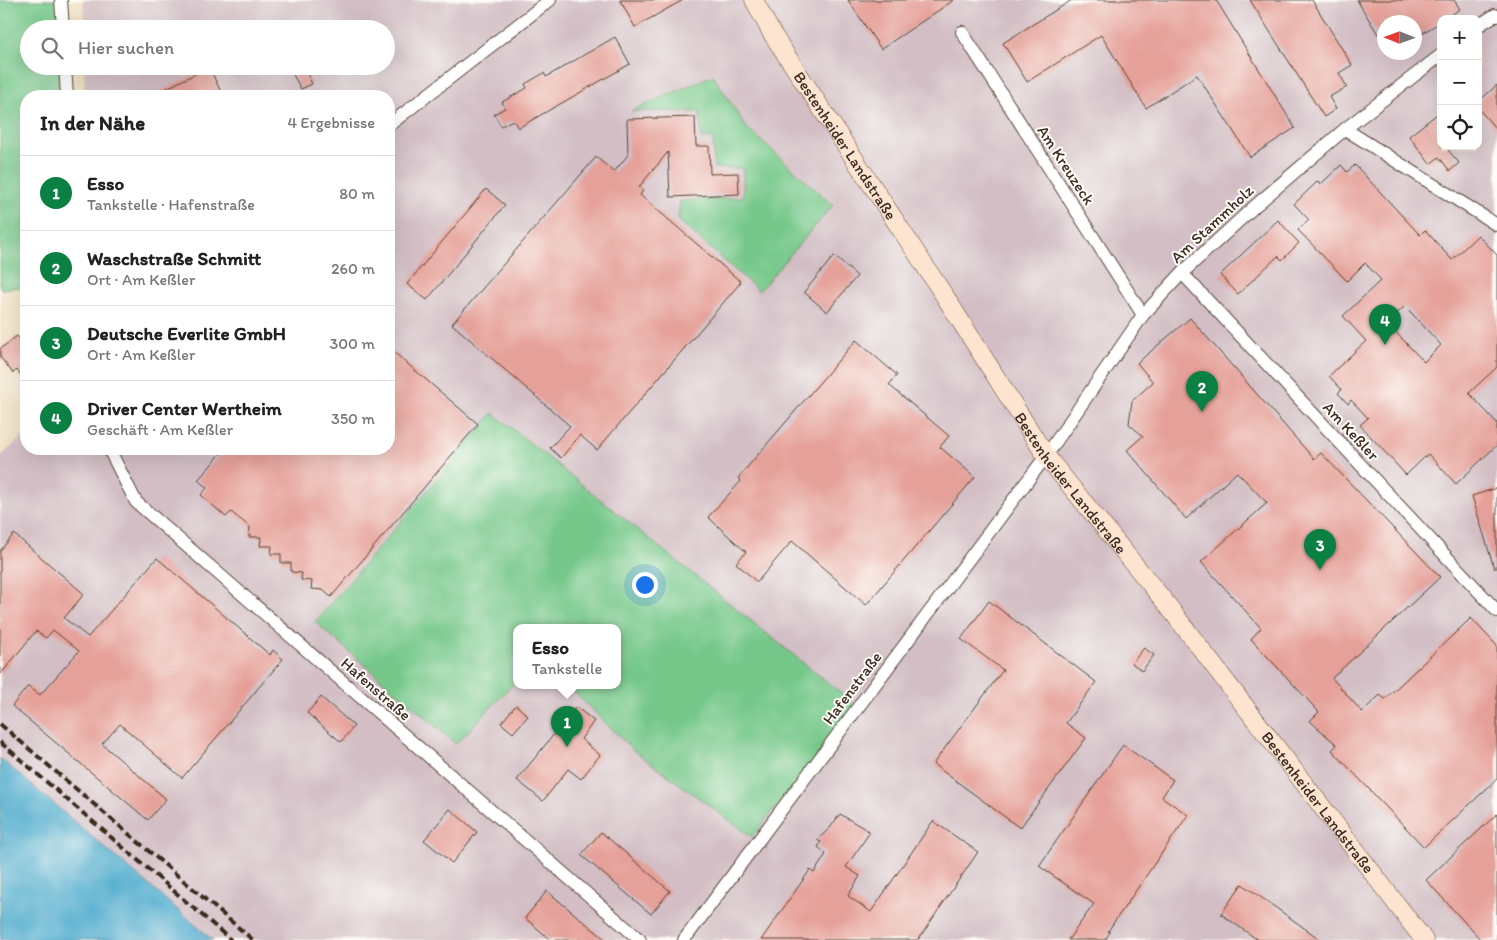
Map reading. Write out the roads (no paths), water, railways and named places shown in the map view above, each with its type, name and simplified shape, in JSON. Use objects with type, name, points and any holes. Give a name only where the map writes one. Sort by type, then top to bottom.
[{"type":"main road","name":"Bestenheider Landstraße","points":[[754,0],[771,32],[946,298],[1046,456],[1165,602],[1424,940]]},
{"type":"street","points":[[61,0],[62,20]]},
{"type":"street","points":[[395,120],[550,0]]},
{"type":"street","points":[[1482,23],[1495,15],[1497,16]]},
{"type":"street","name":"Am Kreuzeck","points":[[962,32],[1143,315]]},
{"type":"street","name":"Am Stammholz","points":[[1046,456],[1143,315],[1182,273],[1255,206],[1346,129],[1437,58]]},
{"type":"street","points":[[66,75],[67,90]]},
{"type":"street","points":[[1346,129],[1497,225]]},
{"type":"street","name":"Am Keßler","points":[[1182,273],[1497,611]]},
{"type":"street","name":"Hafenstraße","points":[[112,455],[136,502],[640,940]]},
{"type":"street","name":"Hafenstraße","points":[[684,940],[1046,456]]},
{"type":"water","points":[[0,758],[213,940],[0,940]]},
{"type":"railway","points":[[0,724],[253,940]]},
{"type":"railway","points":[[0,742],[231,940]]},
{"type":"place","name":"Driver Center Wertheim","points":[[1385,345]]},
{"type":"place","name":"Waschstraße Schmitt","points":[[1202,412]]},
{"type":"place","name":"Deutsche Everlite GmbH","points":[[1320,570]]},
{"type":"place","name":"Esso","points":[[567,747]]}]
